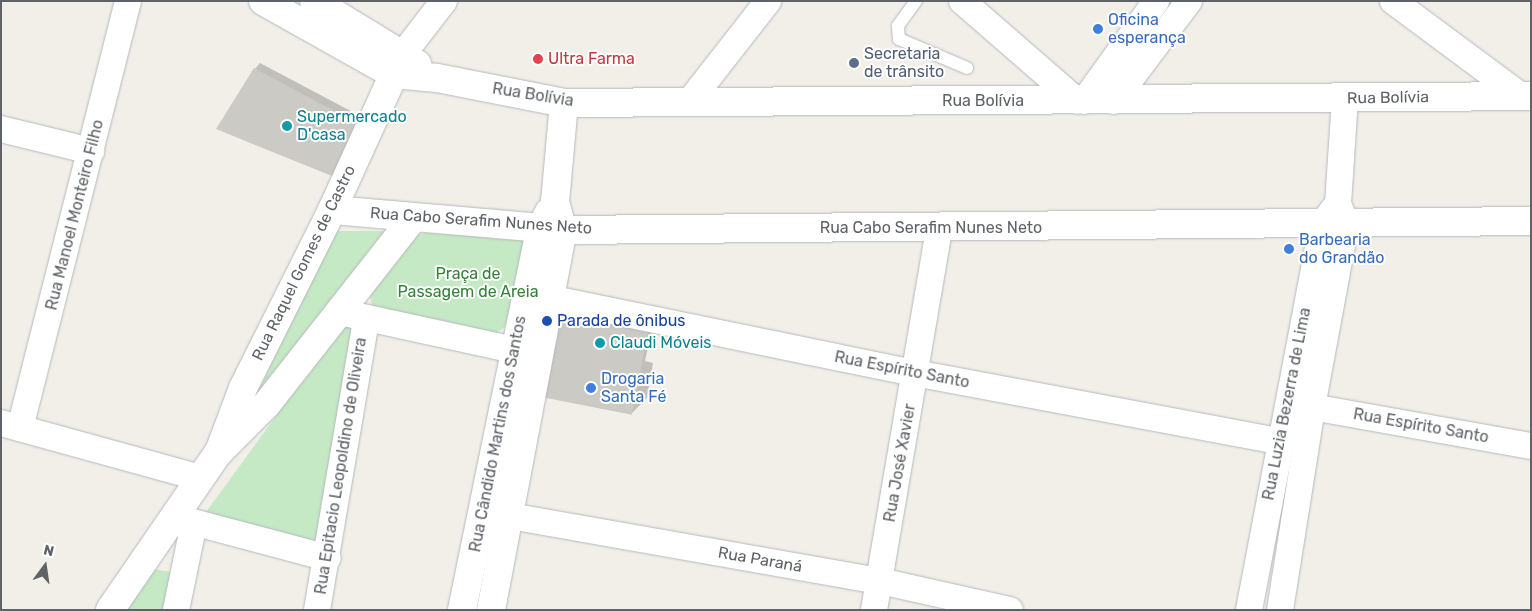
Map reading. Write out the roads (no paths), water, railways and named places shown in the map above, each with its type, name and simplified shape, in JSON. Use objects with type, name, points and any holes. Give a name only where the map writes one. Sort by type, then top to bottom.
[{"type":"street","name":"Rua Manoel Monteiro Filho","points":[[11,426],[91,151],[128,1]]},
{"type":"street","name":"Rua Bolívia","points":[[263,1],[398,64],[437,78],[564,103],[690,101],[1114,101],[1526,96]]},
{"type":"street","name":"Rua Bolívia","points":[[314,1],[398,64]]},
{"type":"street","name":"Rua Raquel Gomes de Castro","points":[[218,453],[242,388],[332,210],[398,64],[444,1]]},
{"type":"street","points":[[690,101],[768,1]]},
{"type":"street","points":[[962,1],[1081,101],[1152,7],[1169,28]]},
{"type":"street","points":[[1114,101],[1189,1]]},
{"type":"street","points":[[1393,1],[1526,96]]},
{"type":"street","name":"Rua Luzia Bezerra de Lima","points":[[1280,610],[1312,407],[1336,216],[1345,99]]},
{"type":"street","name":"Rua Cândido Martins dos Santos","points":[[491,610],[510,516],[539,296],[552,229],[564,103]]},
{"type":"street","points":[[1,129],[91,151]]},
{"type":"street","name":"Rua Cabo Serafim Nunes Neto","points":[[332,210],[552,229],[939,228],[1336,216],[1531,221]]},
{"type":"street","name":"Rua Luzia Bezerra de Lima","points":[[1249,610],[1279,440],[1336,216]]},
{"type":"street","name":"Rua Raquel Gomes de Castro","points":[[110,610],[184,520],[201,478],[218,453],[266,405],[413,218]]},
{"type":"street","name":"Rua José Xavier","points":[[874,610],[939,228]]},
{"type":"street","name":"Rua Cândido Martins dos Santos","points":[[462,610],[514,350],[539,296]]},
{"type":"street","name":"Rua Espírito Santo","points":[[539,296],[915,373],[1279,440]]},
{"type":"street","name":"Rua Epitacio Leopoldino de Oliveira","points":[[317,610],[328,558],[366,319],[340,312]]},
{"type":"street","points":[[366,319],[514,350]]},
{"type":"street","name":"Rua Espírito Santo","points":[[1312,407],[1531,446]]},
{"type":"street","points":[[11,426],[201,478]]},
{"type":"street","name":"Rua Paraná","points":[[510,516],[880,581],[1010,610]]},
{"type":"street","points":[[176,610],[184,520],[328,558]]},
{"type":"lane","points":[[916,1],[898,26],[900,39],[967,68]]},
{"type":"place","name":"Oficina esperança","points":[[1098,29]]},
{"type":"place","name":"Ultra Farma","points":[[538,59]]},
{"type":"place","name":"Secretaria de trânsito","points":[[854,63]]},
{"type":"place","name":"Supermercado D'casa","points":[[287,126]]},
{"type":"place","name":"Barbearia do Grandão","points":[[1289,249]]},
{"type":"place","name":"Parada de ônibus","points":[[547,321]]},
{"type":"place","name":"Claudi Móveis","points":[[600,343]]},
{"type":"place","name":"Drogaria Santa Fé","points":[[591,388]]},
{"type":"park label","name":"Praça de Passagem de Areia","points":[[468,283]]}]
